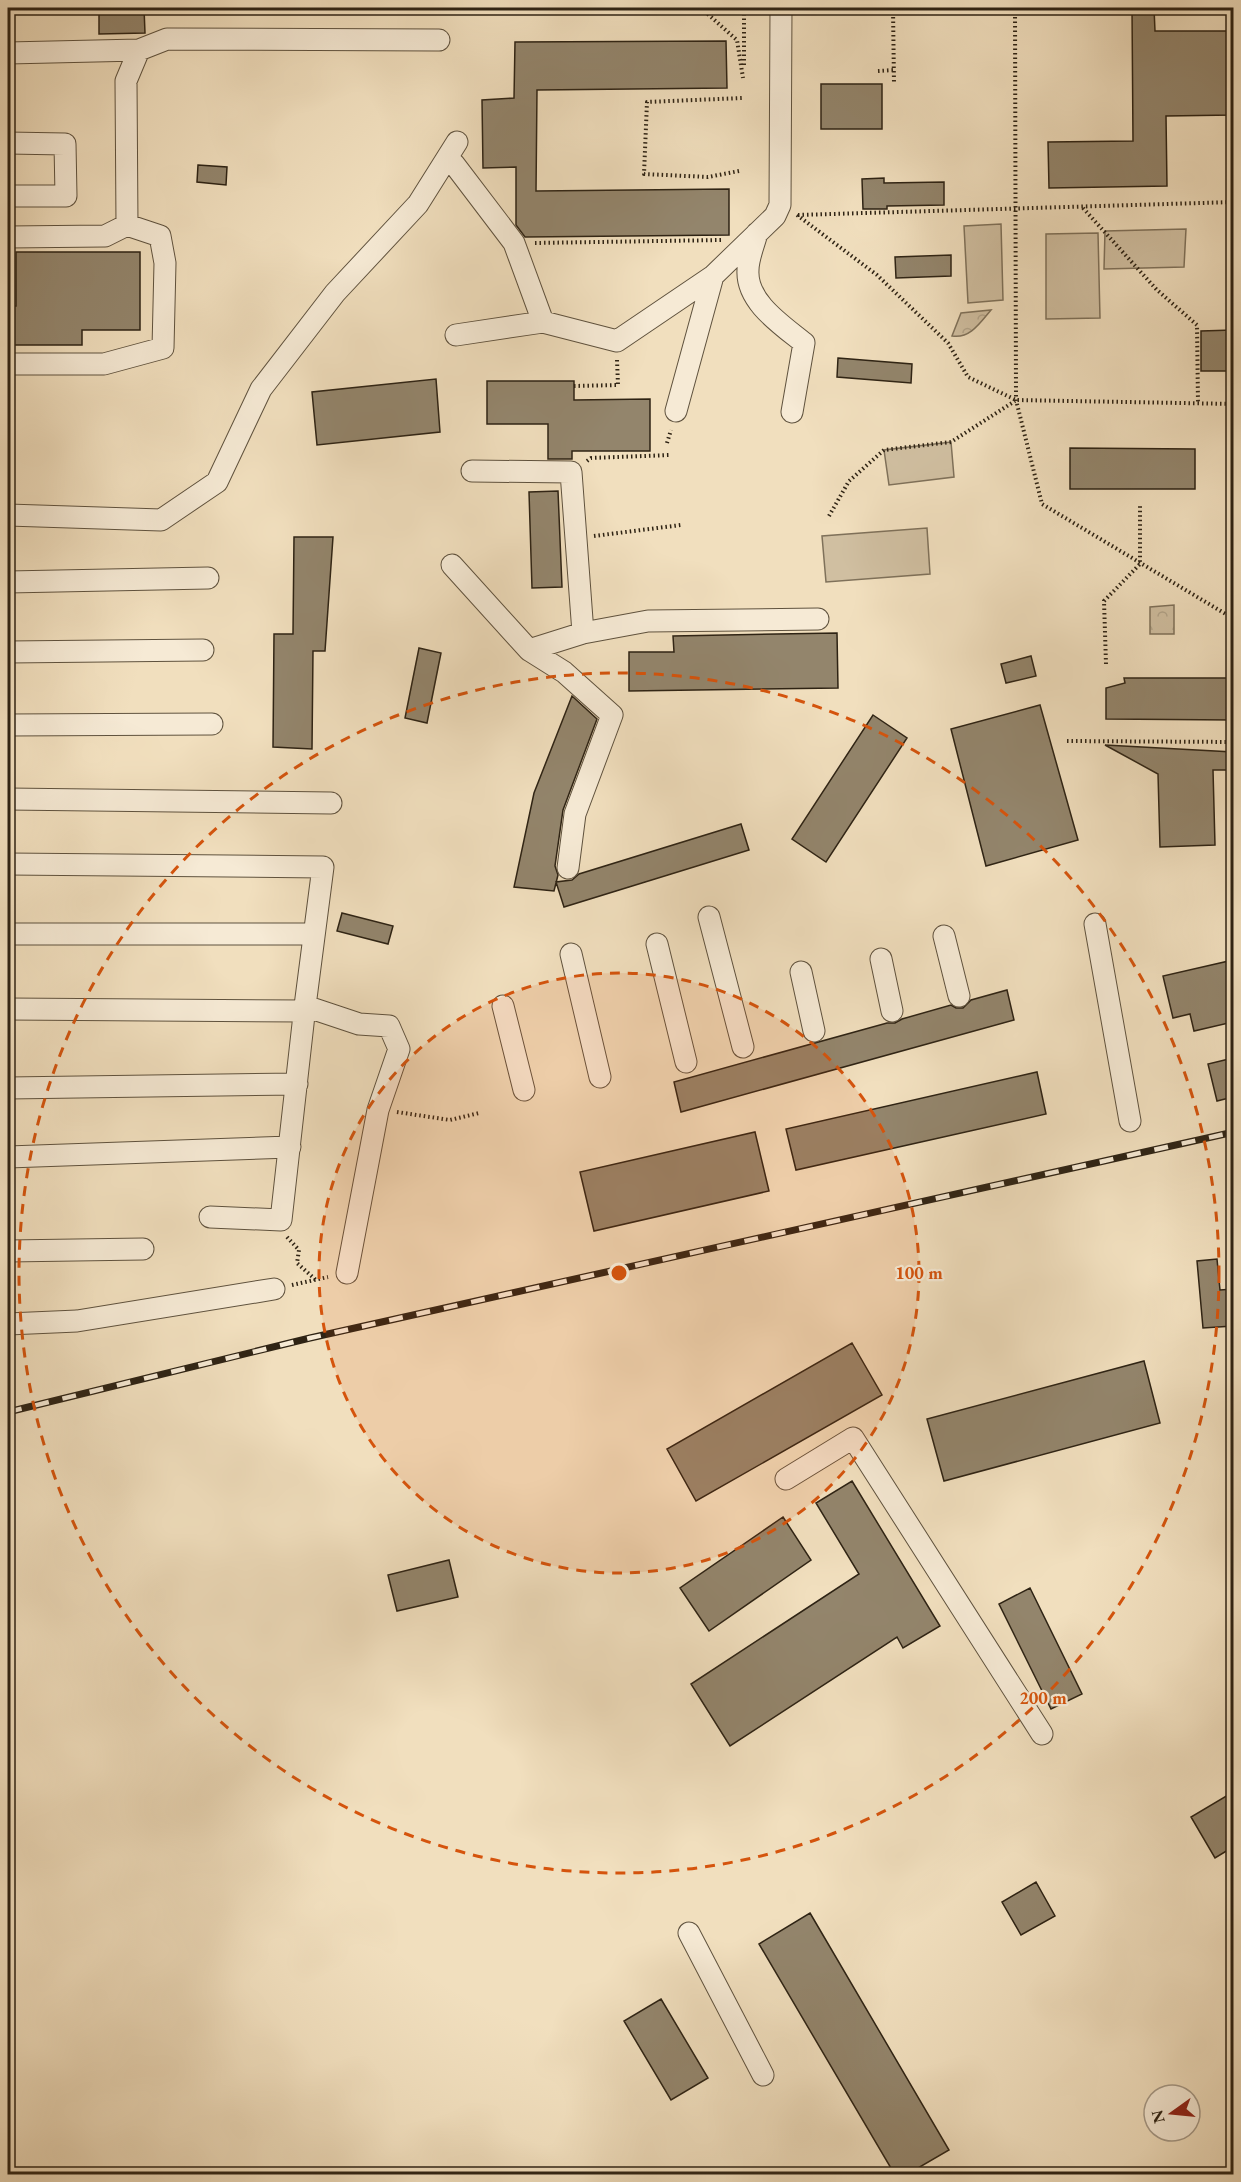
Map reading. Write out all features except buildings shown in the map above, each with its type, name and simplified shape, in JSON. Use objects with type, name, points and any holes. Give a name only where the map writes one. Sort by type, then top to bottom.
[{"type":"lane","points":[[456,335],[543,322],[617,341],[713,276],[775,216],[780,204],[781,8]]},
{"type":"lane","points":[[8,53],[139,50],[167,39],[439,40]]},
{"type":"lane","points":[[127,225],[126,81],[139,50]]},
{"type":"lane","points":[[8,515],[161,520],[217,482],[261,389],[335,293],[418,204],[457,142]]},
{"type":"lane","points":[[8,143],[65,144],[66,196],[8,196]]},
{"type":"lane","points":[[454,164],[514,243],[543,322]]},
{"type":"lane","points":[[8,237],[105,236],[127,225],[160,236],[165,263],[163,348],[104,364],[8,364]]},
{"type":"lane","points":[[758,233],[748,271],[752,293],[773,319],[804,343],[792,412]]},
{"type":"lane","points":[[676,411],[713,276]]},
{"type":"lane","points":[[472,471],[572,472],[583,633]]},
{"type":"lane","points":[[452,565],[529,650],[564,672],[612,715],[575,814],[568,868]]},
{"type":"lane","points":[[8,582],[208,578]]},
{"type":"lane","points":[[529,650],[583,633],[648,621],[818,618]]},
{"type":"lane","points":[[8,652],[203,650]]},
{"type":"lane","points":[[8,725],[212,724]]},
{"type":"lane","points":[[8,799],[331,804]]},
{"type":"lane","points":[[8,864],[323,867],[281,1220],[210,1217]]},
{"type":"lane","points":[[709,917],[743,1047]]},
{"type":"lane","points":[[1095,924],[1130,1121]]},
{"type":"lane","points":[[8,934],[314,934]]},
{"type":"lane","points":[[944,936],[959,996]]},
{"type":"lane","points":[[657,945],[686,1062]]},
{"type":"lane","points":[[571,954],[600,1077]]},
{"type":"lane","points":[[881,959],[892,1011]]},
{"type":"lane","points":[[801,972],[814,1031]]},
{"type":"lane","points":[[503,1006],[524,1090]]},
{"type":"lane","points":[[8,1009],[305,1009],[359,1023],[389,1026],[399,1049],[378,1110],[347,1273]]},
{"type":"lane","points":[[8,1088],[297,1084]]},
{"type":"lane","points":[[8,1157],[290,1147]]},
{"type":"lane","points":[[8,1251],[143,1249]]},
{"type":"lane","points":[[8,1324],[77,1321],[274,1289]]},
{"type":"lane","points":[[786,1479],[853,1438],[1042,1734]]},
{"type":"lane","points":[[688,1932],[763,2076]]},
{"type":"path","points":[[701,8],[737,40],[743,78],[744,8]]},
{"type":"path","points":[[893,8],[894,84]]},
{"type":"path","points":[[1015,8],[1016,400],[1042,504],[1233,619]]},
{"type":"path","points":[[878,71],[894,70]]},
{"type":"path","points":[[739,171],[708,177],[644,174],[647,102],[742,98]]},
{"type":"path","points":[[797,215],[1083,208],[1233,201]]},
{"type":"path","points":[[793,206],[797,215],[877,275],[948,343],[968,377],[1016,400],[1233,404]]},
{"type":"path","points":[[1083,208],[1157,290],[1197,326],[1198,403]]},
{"type":"path","points":[[514,243],[732,240]]},
{"type":"path","points":[[574,386],[618,385]]},
{"type":"path","points":[[829,516],[849,481],[884,450],[951,442],[1016,400]]},
{"type":"path","points":[[591,458],[670,455]]},
{"type":"path","points":[[1106,664],[1104,601],[1140,563],[1140,504]]},
{"type":"path","points":[[575,538],[681,525]]},
{"type":"path","points":[[1067,741],[1233,742]]},
{"type":"path","points":[[378,1110],[450,1120],[479,1113]]},
{"type":"path","points":[[299,1250],[297,1263],[316,1280]]},
{"type":"path","points":[[274,1289],[347,1273]]},
{"type":"green space","points":[[1001,224],[1003,300],[968,303],[964,226]]},
{"type":"green space","points":[[1186,229],[1184,267],[1104,269],[1105,231]]},
{"type":"green space","points":[[1098,233],[1100,318],[1046,319],[1046,234]]},
{"type":"green space","points":[[991,310],[969,333],[952,336],[961,313]]},
{"type":"green space","points":[[951,442],[954,477],[889,485],[884,450]]},
{"type":"green space","points":[[927,528],[930,574],[826,582],[822,536]]},
{"type":"green space","points":[[1174,605],[1174,634],[1150,634],[1150,607]]},
{"type":"railway","points":[[8,1412],[310,1338],[1234,1132]]}]
